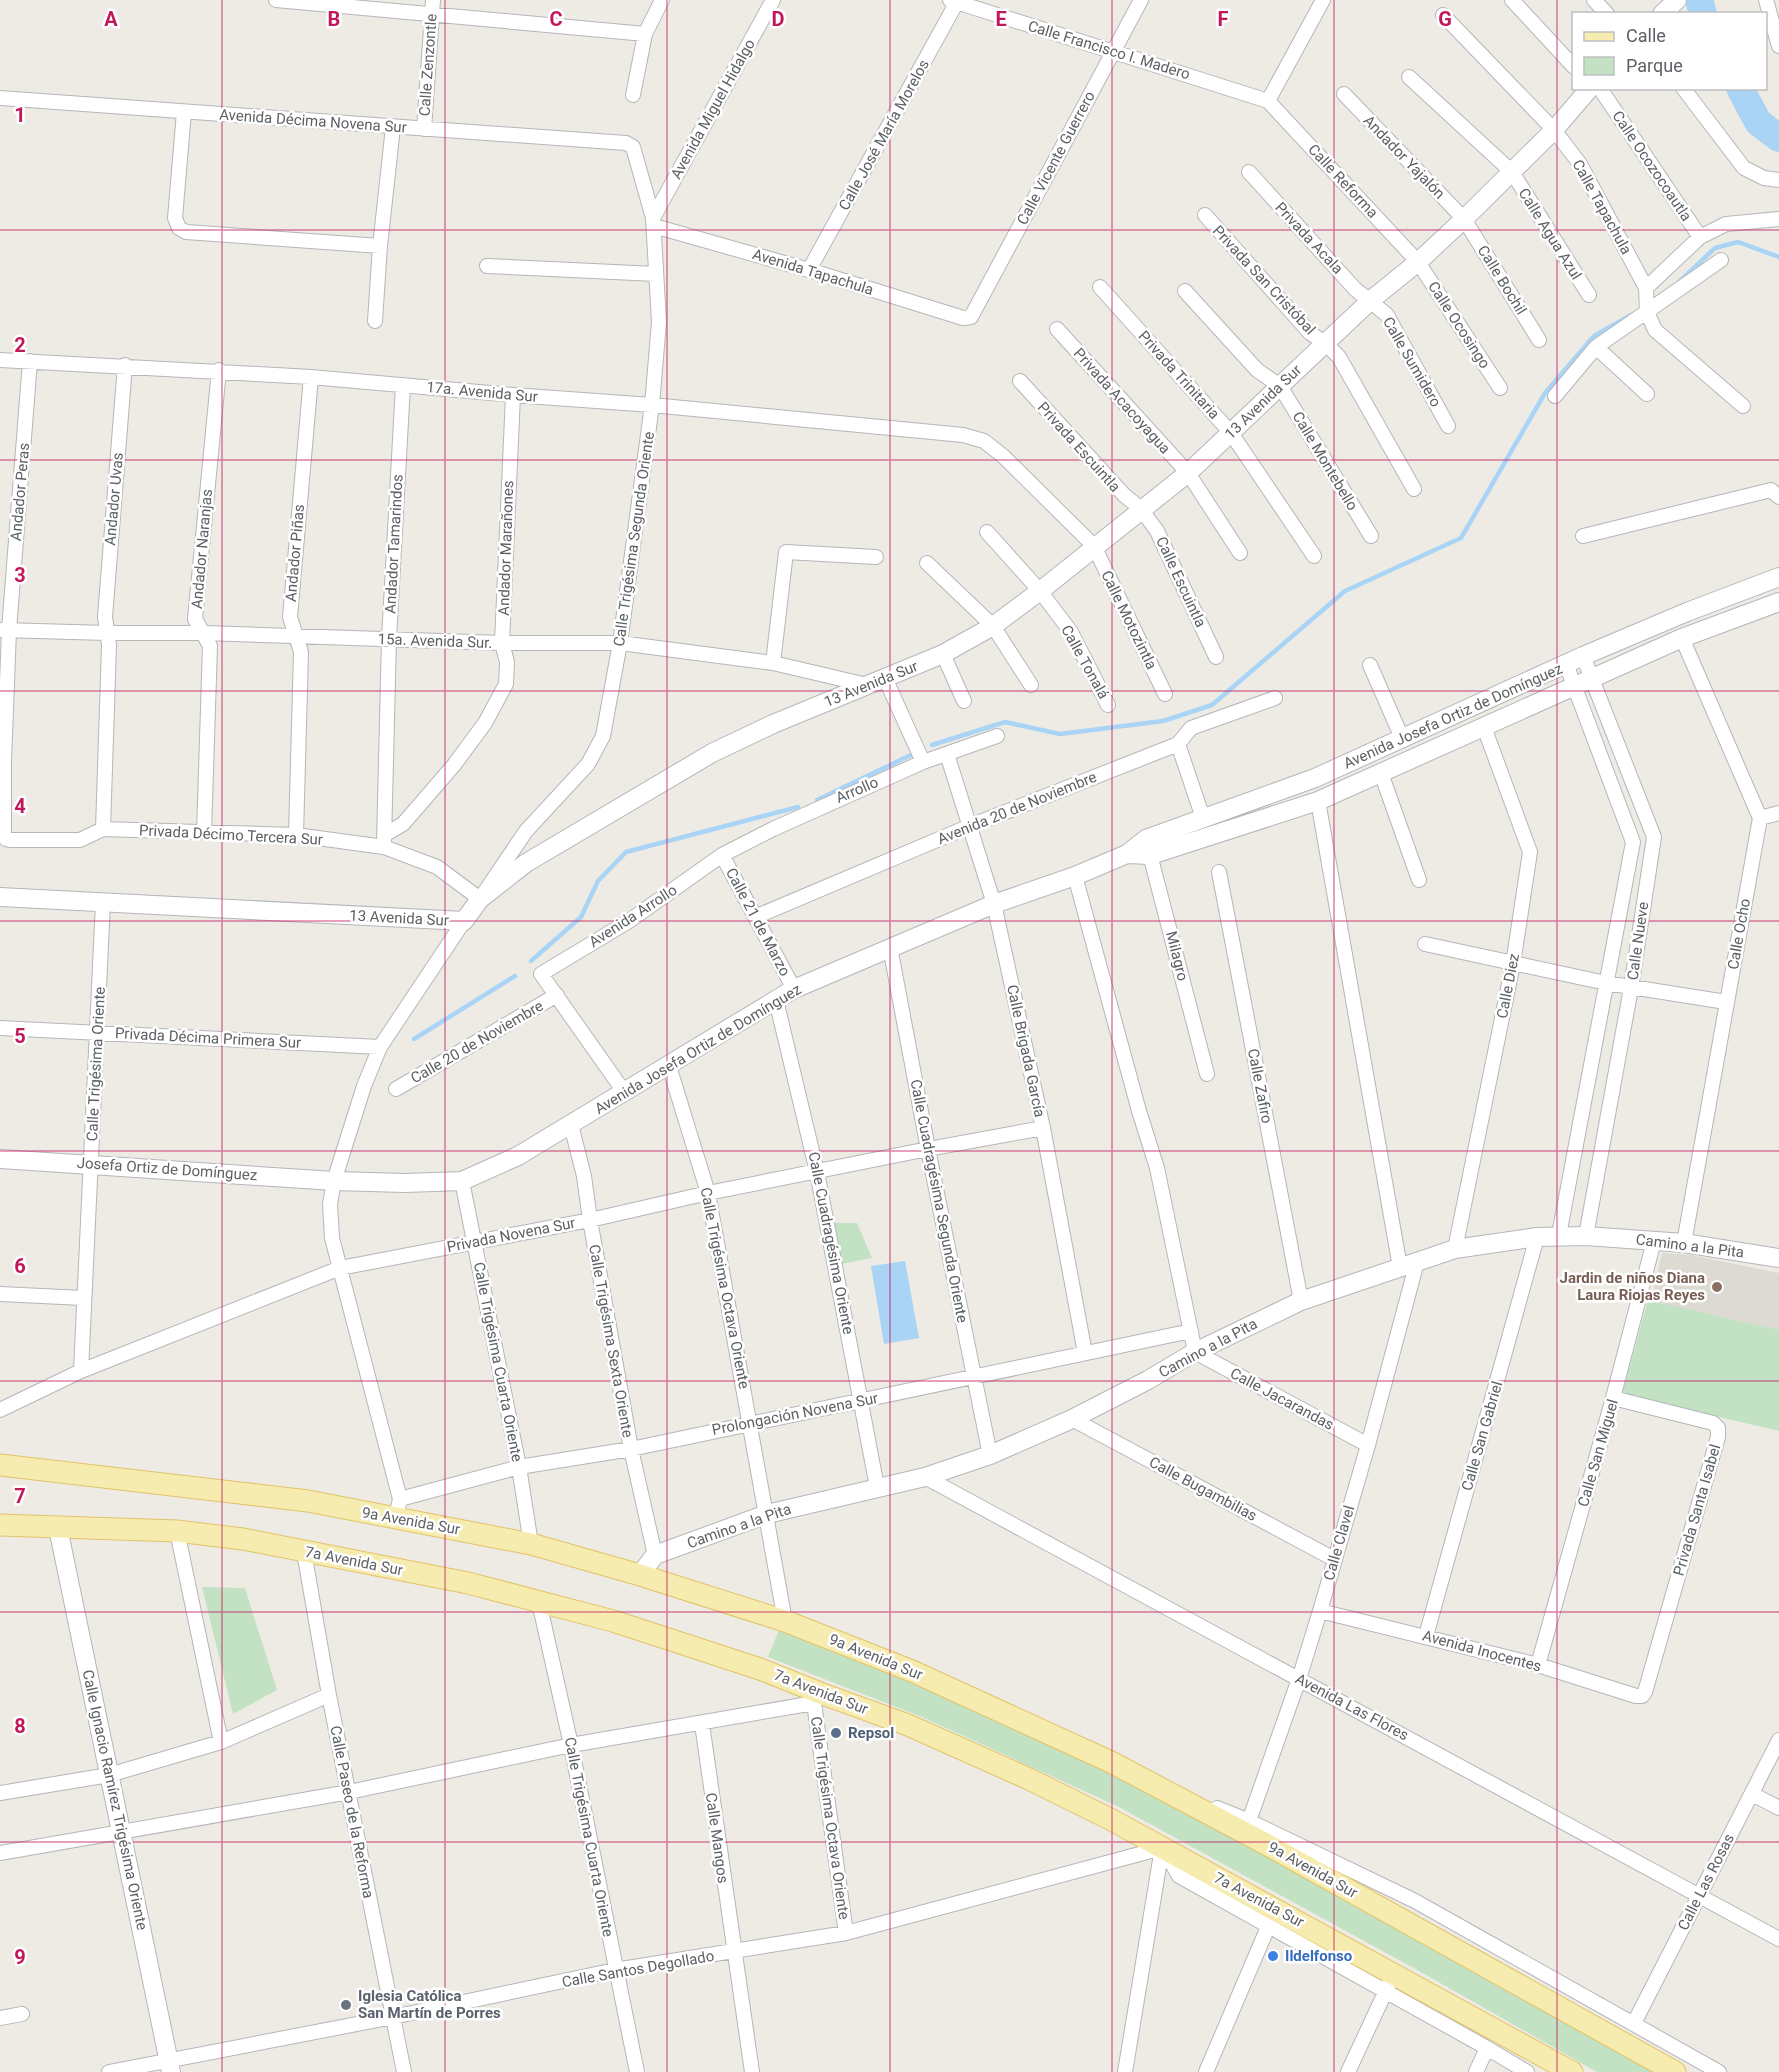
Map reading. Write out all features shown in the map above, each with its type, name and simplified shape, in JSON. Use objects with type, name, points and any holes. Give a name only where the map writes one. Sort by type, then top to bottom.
[{"type":"main road","name":"9a Avenida Sur","points":[[0,1465],[308,1501],[398,1509],[640,1575],[785,1621],[912,1671],[1058,1736],[1146,1780],[1266,1844],[1675,2072]]},
{"type":"main road","name":"7a Avenida Sur","points":[[0,1525],[177,1532],[243,1539],[468,1583],[613,1621],[760,1669],[817,1698],[908,1725],[1110,1819],[1389,1982],[1572,2072]]},
{"type":"street","points":[[276,0],[645,34]]},
{"type":"street","name":"Calle Zenzontle","points":[[424,129],[433,0]]},
{"type":"street","points":[[633,95],[645,34],[662,0]]},
{"type":"street","name":"Avenida Miguel Hidalgo","points":[[653,222],[773,0]]},
{"type":"street","name":"Calle Vicente Guerrero","points":[[971,316],[1141,0]]},
{"type":"street","points":[[1268,101],[1323,0]]},
{"type":"street","points":[[1512,0],[1572,65]]},
{"type":"street","points":[[1594,0],[1604,12]]},
{"type":"street","points":[[1766,0],[1779,46]]},
{"type":"street","name":"Calle Francisco I. Madero","points":[[955,1],[1268,101]]},
{"type":"street","name":"Calle José María Morelos","points":[[809,270],[955,1]]},
{"type":"street","name":"Calle Tapachula","points":[[1443,15],[1554,130],[1580,164],[1646,288]]},
{"type":"street","name":"Calle Agua Azul","points":[[1409,77],[1512,172],[1589,295]]},
{"type":"street","name":"13 Avenida Sur","points":[[0,897],[464,921],[480,899],[526,863],[712,753],[773,724],[943,654],[993,626],[1188,473],[1371,300],[1418,262],[1464,219],[1596,90]]},
{"type":"street","name":"Calle Ocozocoautla","points":[[1598,90],[1700,237],[1726,224],[1779,219]]},
{"type":"street","points":[[1685,90],[1744,168],[1764,178],[1779,180]]},
{"type":"street","name":"Andador Yajalón","points":[[1344,94],[1464,219]]},
{"type":"street","name":"Avenida Décima Novena Sur","points":[[0,98],[626,143]]},
{"type":"street","name":"Calle Reforma","points":[[1268,101],[1418,262]]},
{"type":"street","points":[[184,112],[175,218],[179,228],[186,232],[380,246]]},
{"type":"street","points":[[375,321],[380,246],[393,127]]},
{"type":"street","name":"Calle Trigésima Segunda Oriente","points":[[480,899],[526,831],[588,764],[603,736],[620,644],[652,405],[659,322],[653,222],[636,155],[633,147],[626,143]]},
{"type":"street","name":"Privada Acala","points":[[1249,172],[1355,289],[1371,300]]},
{"type":"street","name":"Privada San Cristóbal","points":[[1205,215],[1310,333],[1340,357],[1414,489]]},
{"type":"street","name":"Calle Bochil","points":[[1464,219],[1539,340]]},
{"type":"street","name":"Avenida Tapachula","points":[[653,222],[963,318],[971,316]]},
{"type":"street","points":[[1700,237],[1646,288],[1647,312],[1655,330],[1743,406]]},
{"type":"street","points":[[1555,396],[1596,347],[1721,260]]},
{"type":"street","name":"Calle Ocosingo","points":[[1418,262],[1500,387]]},
{"type":"street","points":[[487,266],[656,274]]},
{"type":"street","name":"Privada Trinitaria","points":[[1100,287],[1232,433],[1314,556]]},
{"type":"street","points":[[1185,291],[1257,370],[1280,386]]},
{"type":"street","name":"Calle Sumidero","points":[[1371,300],[1387,315],[1448,426]]},
{"type":"street","name":"Privada Acacoyagua","points":[[1057,328],[1188,473],[1240,553]]},
{"type":"street","points":[[1596,347],[1647,394]]},
{"type":"street","name":"17a. Avenida Sur","points":[[0,360],[219,370],[311,377],[652,405],[963,435]]},
{"type":"street","name":"Andador Peras","points":[[6,839],[4,834],[4,630],[30,361]]},
{"type":"street","name":"Andador Uvas","points":[[107,633],[105,617],[125,365]]},
{"type":"street","name":"Andador Naranjas","points":[[204,832],[210,646],[195,619],[219,370]]},
{"type":"street","name":"Andador Piñas","points":[[296,836],[301,652],[290,617],[311,377]]},
{"type":"street","name":"Privada Escuintla","points":[[1020,381],[1124,495],[1141,509]]},
{"type":"street","name":"Andador Tamarindos","points":[[384,841],[389,639],[403,385]]},
{"type":"street","name":"Calle Montebello","points":[[1280,386],[1371,536]]},
{"type":"street","name":"Andador Marañones","points":[[384,841],[403,824],[454,765],[484,723],[506,684],[507,662],[502,643],[513,395]]},
{"type":"street","name":"Calle Motozintla","points":[[963,435],[984,441],[1003,456],[1094,546],[1165,694]]},
{"type":"street","points":[[1583,536],[1771,490],[1779,497]]},
{"type":"street","name":"Calle Escuintla","points":[[1141,509],[1156,531],[1216,657]]},
{"type":"street","name":"Calle Tonalá","points":[[987,532],[1040,591],[1071,632],[1108,705]]},
{"type":"street","points":[[773,663],[786,552],[876,557]]},
{"type":"street","points":[[927,563],[993,626],[1031,685]]},
{"type":"street","name":"Avenida Josefa Ortiz de Domínguez","points":[[1148,847],[1203,818],[1316,778],[1583,656],[1687,612],[1779,577]]},
{"type":"street","name":"Avenida Josefa Ortiz de Domínguez","points":[[334,1181],[405,1183],[462,1181],[518,1156],[572,1125],[794,989],[994,903],[1075,876],[1127,854],[1318,801],[1682,638],[1779,602]]},
{"type":"street","name":"15a. Avenida Sur.","points":[[4,630],[620,644],[773,663],[867,685]]},
{"type":"street","points":[[103,829],[109,645],[107,633]]},
{"type":"street","points":[[1682,638],[1760,818],[1779,813]]},
{"type":"street","points":[[943,654],[964,701]]},
{"type":"street","name":"Calle Nueve","points":[[1583,656],[1654,837],[1631,988],[1586,1236]]},
{"type":"street","name":"Calle Nueve","points":[[1559,1235],[1633,842],[1566,664]]},
{"type":"street","points":[[1370,665],[1402,738]]},
{"type":"street","points":[[885,678],[924,762]]},
{"type":"street","name":"Avenida 20 de Noviembre","points":[[755,917],[970,826],[1178,744],[1191,728],[1275,698]]},
{"type":"street","name":"Calle Diez","points":[[1455,1249],[1513,964],[1530,852],[1484,727]]},
{"type":"street","name":"Arrollo","points":[[722,855],[812,810],[924,762],[997,736]]},
{"type":"street","points":[[1178,744],[1203,818]]},
{"type":"street","name":"Calle Brigada García","points":[[947,754],[994,903],[1043,1128],[1085,1353]]},
{"type":"street","points":[[1381,773],[1419,880]]},
{"type":"street","points":[[1318,801],[1409,1264]]},
{"type":"street","name":"Calle Ocho","points":[[1684,1243],[1760,818]]},
{"type":"street","name":"Privada Décimo Tercera Sur","points":[[6,839],[80,840],[103,829],[384,841],[437,867],[480,899]]},
{"type":"street","name":"Milagro","points":[[1148,847],[1207,1074]]},
{"type":"street","name":"Calle 21 de Marzo","points":[[722,855],[794,989]]},
{"type":"street","name":"Avenida Arrollo","points":[[557,995],[541,974],[629,921],[722,855]]},
{"type":"street","name":"Calle Zafiro","points":[[1220,872],[1301,1301]]},
{"type":"street","points":[[1075,876],[1138,1112],[1157,1168],[1195,1352]]},
{"type":"street","name":"Calle Trigésima Oriente","points":[[81,1371],[103,902]]},
{"type":"street","points":[[398,1509],[332,1238],[330,1204],[334,1181],[364,1086],[380,1047],[464,921]]},
{"type":"street","points":[[1425,944],[1631,988],[1726,1002]]},
{"type":"street","name":"Calle Cuadragésima Segunda Oriente","points":[[890,947],[990,1455]]},
{"type":"street","points":[[557,995],[625,1093]]},
{"type":"street","name":"Calle 20 de Noviembre","points":[[396,1089],[557,995]]},
{"type":"street","name":"Calle Cuadragésima Oriente","points":[[776,1000],[817,1172],[878,1487]]},
{"type":"street","name":"Privada Décima Primera Sur","points":[[0,1028],[380,1047]]},
{"type":"street","name":"Calle Trigésima Octava Oriente","points":[[669,1066],[708,1193],[785,1621]]},
{"type":"street","name":"Calle Trigésima Sexta Oriente","points":[[572,1125],[585,1176],[590,1220],[631,1449],[655,1555]]},
{"type":"street","name":"Privada Novena Sur","points":[[0,1410],[81,1371],[340,1268],[590,1220],[708,1193],[928,1149],[1043,1128]]},
{"type":"street","name":"Josefa Ortiz de Domínguez","points":[[0,1159],[334,1181]]},
{"type":"street","name":"Calle Trigésima Cuarta Oriente","points":[[462,1181],[519,1467],[531,1544]]},
{"type":"street","name":"Camino a la Pita","points":[[655,1555],[767,1514],[925,1477],[990,1455],[1072,1419],[1148,1380],[1195,1352],[1301,1301],[1455,1249],[1559,1235],[1684,1243],[1779,1258]]},
{"type":"street","name":"Calle San Gabriel","points":[[1426,1636],[1537,1237]]},
{"type":"street","name":"Calle San Miguel","points":[[1538,1665],[1613,1398],[1654,1241]]},
{"type":"street","name":"Calle Clavel","points":[[1249,1821],[1299,1678],[1368,1445],[1409,1264]]},
{"type":"street","points":[[0,1294],[83,1298]]},
{"type":"street","name":"Prolongación Novena Sur","points":[[398,1509],[519,1467],[631,1449],[1191,1331]]},
{"type":"street","name":"Calle Jacarandas","points":[[1195,1352],[1368,1445]]},
{"type":"street","name":"Privada Santa Isabel","points":[[1613,1398],[1713,1423],[1718,1428],[1718,1437],[1642,1696]]},
{"type":"street","name":"Calle Bugambilias","points":[[1072,1419],[1334,1559]]},
{"type":"street","name":"Avenida Las Flores","points":[[925,1477],[1779,1939]]},
{"type":"street","name":"Calle Ignacio Ramírez Trigésima Oriente","points":[[58,1528],[170,2066]]},
{"type":"street","points":[[177,1532],[221,1742]]},
{"type":"street","name":"Calle Paseo de la Reforma","points":[[304,1552],[329,1695],[404,2072]]},
{"type":"street","points":[[640,1575],[655,1555]]},
{"type":"street","name":"Calle Trigésima Cuarta Oriente","points":[[539,1602],[571,1745],[637,2072]]},
{"type":"street","name":"Avenida Inocentes","points":[[1320,1611],[1538,1665],[1642,1696]]},
{"type":"street","points":[[0,1793],[109,1775],[221,1742],[329,1695]]},
{"type":"street","points":[[0,1852],[349,1792],[571,1745],[702,1724],[817,1698]]},
{"type":"street","name":"Calle Trigésima Octava Oriente","points":[[817,1698],[846,1933]]},
{"type":"street","name":"Calle Mangos","points":[[702,1724],[752,2072]]},
{"type":"street","name":"Calle Las Rosas","points":[[1634,2023],[1779,1740]]},
{"type":"street","points":[[1146,1780],[1249,1821],[1415,1901],[1719,2072]]},
{"type":"street","points":[[1752,1794],[1779,1808]]},
{"type":"street","points":[[1162,1848],[1179,1876],[1269,1927],[1389,1982],[1527,2072]]},
{"type":"street","points":[[1125,2072],[1162,1848]]},
{"type":"street","name":"Calle Santos Degollado","points":[[109,2072],[170,2066],[615,1970],[846,1933],[1162,1848]]},
{"type":"street","points":[[1206,2072],[1269,1927]]},
{"type":"street","points":[[1348,2072],[1389,1982]]},
{"type":"street","points":[[0,2018],[22,2014]]},
{"type":"street","points":[[1476,2072],[1487,2048]]},
{"type":"shaded area","name":"Jardin de niños Diana Laura Riojas Reyes","points":[[1662,1253],[1691,1255],[1779,1273],[1779,1330],[1651,1301]]},
{"type":"green space","points":[[834,1223],[857,1223],[872,1258],[841,1264]]},
{"type":"green space","points":[[1648,1300],[1779,1330],[1779,1431],[1622,1394]]},
{"type":"green space","points":[[202,1587],[245,1588],[277,1690],[233,1714]]},
{"type":"green space","points":[[779,1630],[932,1688],[1133,1782],[1660,2072],[1597,2072],[1421,1972],[1119,1807],[922,1717],[768,1657]]},
{"type":"water","points":[[905,1261],[919,1338],[884,1344],[871,1266]]},
{"type":"waterway","points":[[1699,0],[1702,12]]},
{"type":"waterway","points":[[1741,90],[1758,122],[1779,138]]},
{"type":"waterway","points":[[1680,281],[1715,248],[1738,242],[1779,257]]},
{"type":"waterway","points":[[932,745],[1005,722],[1060,734],[1163,721],[1212,705],[1345,591],[1461,538],[1545,393],[1594,336],[1631,315]]},
{"type":"waterway","points":[[817,800],[911,755]]},
{"type":"waterway","points":[[531,961],[581,917],[598,881],[626,852],[798,807]]},
{"type":"waterway","points":[[414,1039],[515,976]]},
{"type":"place","name":"Jardin de niños Diana Laura Riojas Reyes","points":[[1717,1287]]},
{"type":"place","name":"Repsol","points":[[836,1733]]},
{"type":"place","name":"Ildelfonso","points":[[1273,1956]]},
{"type":"place","name":"Iglesia Católica San Martín de Porres","points":[[346,2005]]}]
